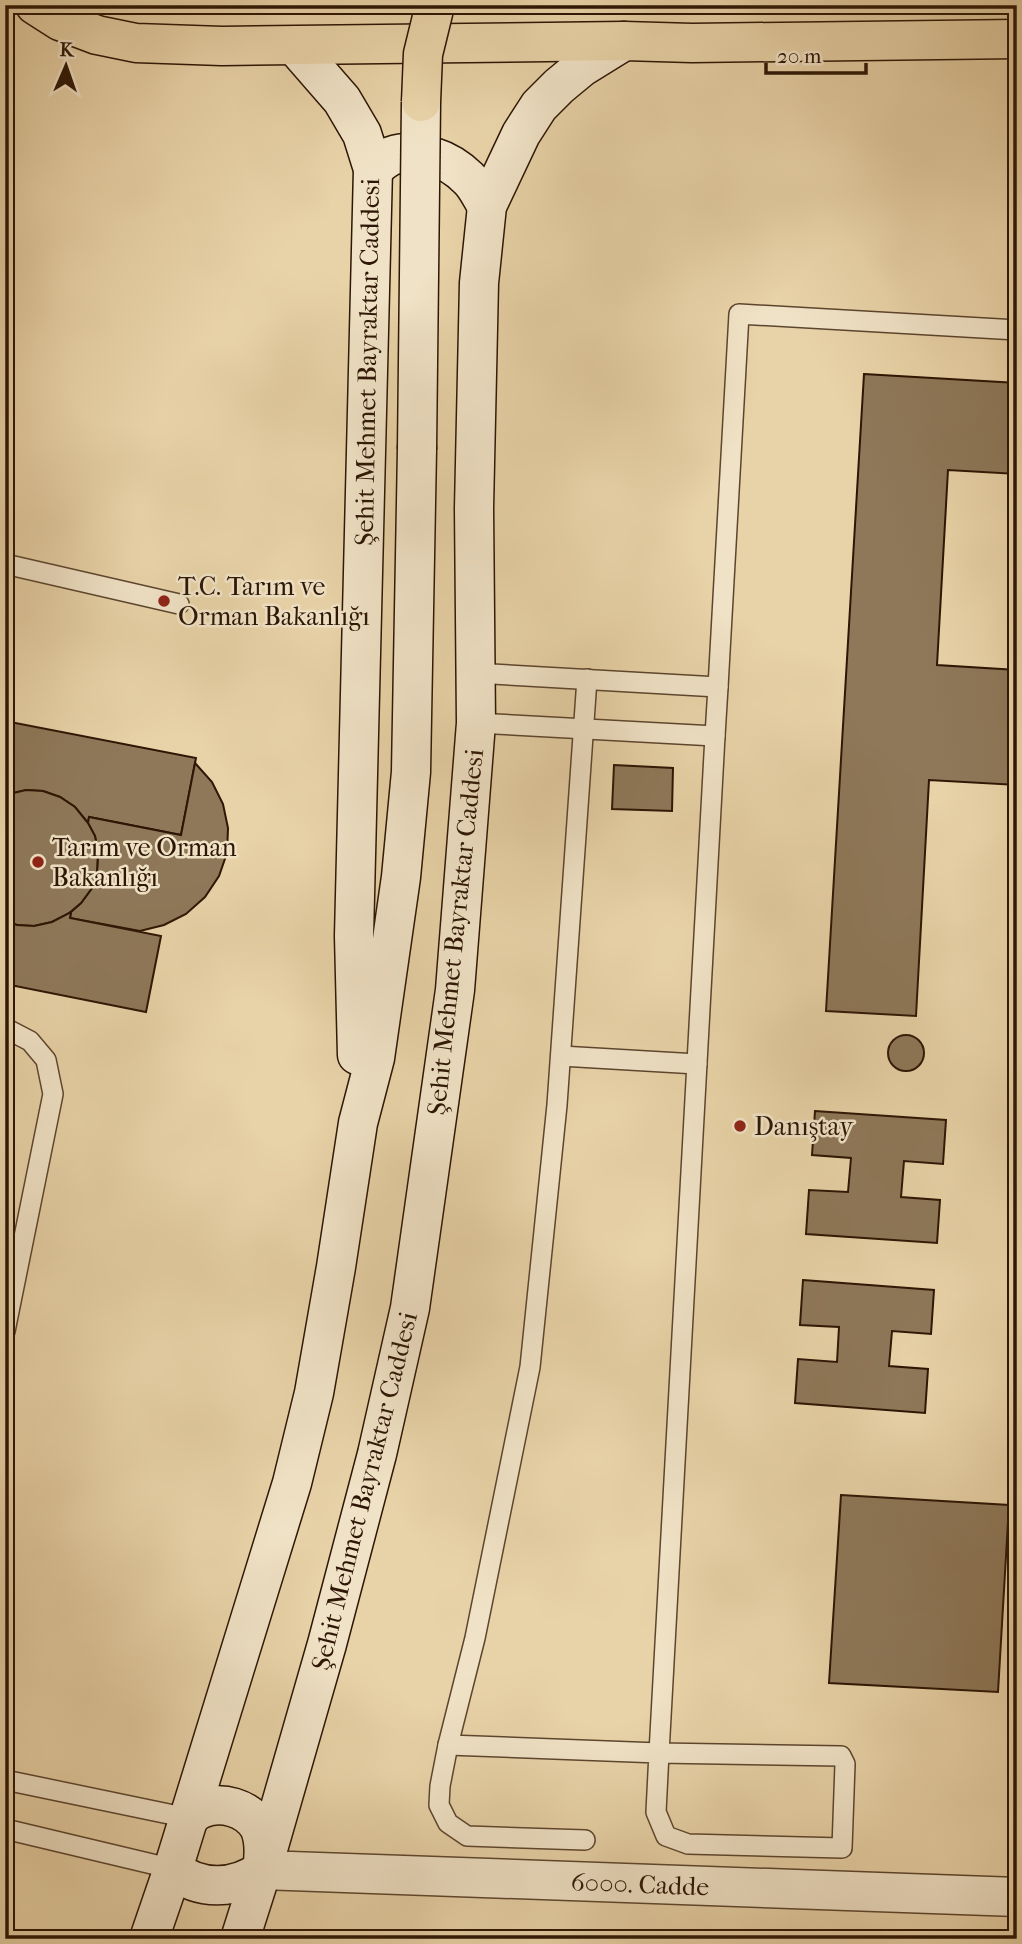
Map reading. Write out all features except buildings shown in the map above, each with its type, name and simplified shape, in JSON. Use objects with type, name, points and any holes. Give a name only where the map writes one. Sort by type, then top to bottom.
[{"type":"highway","points":[[35,5],[60,20],[97,35],[136,43],[295,46],[624,41],[692,43],[1017,40]]},
{"type":"highway","points":[[421,102],[423,54],[435,5]]},
{"type":"main road","name":"Şehit Mehmet Bayraktar Caddesi","points":[[240,1939],[330,1632],[377,1454],[410,1308],[455,990],[476,723],[474,508],[479,283],[487,206],[521,134],[540,106],[582,67],[624,41]]},
{"type":"main road","name":"Şehit Mehmet Bayraktar Caddesi","points":[[295,46],[342,100],[362,134],[373,169],[354,936],[358,1123]]},
{"type":"main road","name":"Şehit Mehmet Bayraktar Caddesi","points":[[149,1939],[292,1483],[314,1393],[358,1123],[375,1058],[382,1011],[401,877],[411,772],[421,102]]},
{"type":"main road","points":[[373,169],[390,156],[414,153],[430,156],[452,165],[470,179],[487,206]]},
{"type":"main road","points":[[173,1869],[183,1877],[208,1885],[235,1883],[255,1876],[262,1870],[262,1836],[254,1820],[246,1813],[235,1808],[211,1805],[188,1818]]},
{"type":"main road","name":"6000. Cadde","points":[[262,1870],[1017,1897]]},
{"type":"lane","points":[[448,1745],[659,1752],[841,1756],[845,1764],[842,1848],[688,1844],[666,1836],[656,1812],[659,1752],[715,736],[739,314],[1017,330]]},
{"type":"lane","points":[[5,564],[179,604]]},
{"type":"lane","points":[[474,673],[718,687]]},
{"type":"lane","points":[[585,1840],[467,1836],[448,1823],[439,1805],[448,1745],[475,1638],[530,1367],[561,1056],[587,679]]},
{"type":"lane","points":[[476,723],[715,736]]},
{"type":"lane","points":[[5,1028],[30,1041],[46,1060],[53,1094],[5,1331]]},
{"type":"lane","points":[[561,1056],[697,1064]]},
{"type":"lane","points":[[5,1780],[188,1818]]},
{"type":"lane","points":[[5,1829],[173,1869]]},
{"type":"place","name":"T.C. Tarım ve Orman Bakanlığı","points":[[164,601]]},
{"type":"place","name":"Tarım ve Orman Bakanlığı","points":[[38,862]]},
{"type":"place","name":"Danıştay","points":[[740,1126]]}]
